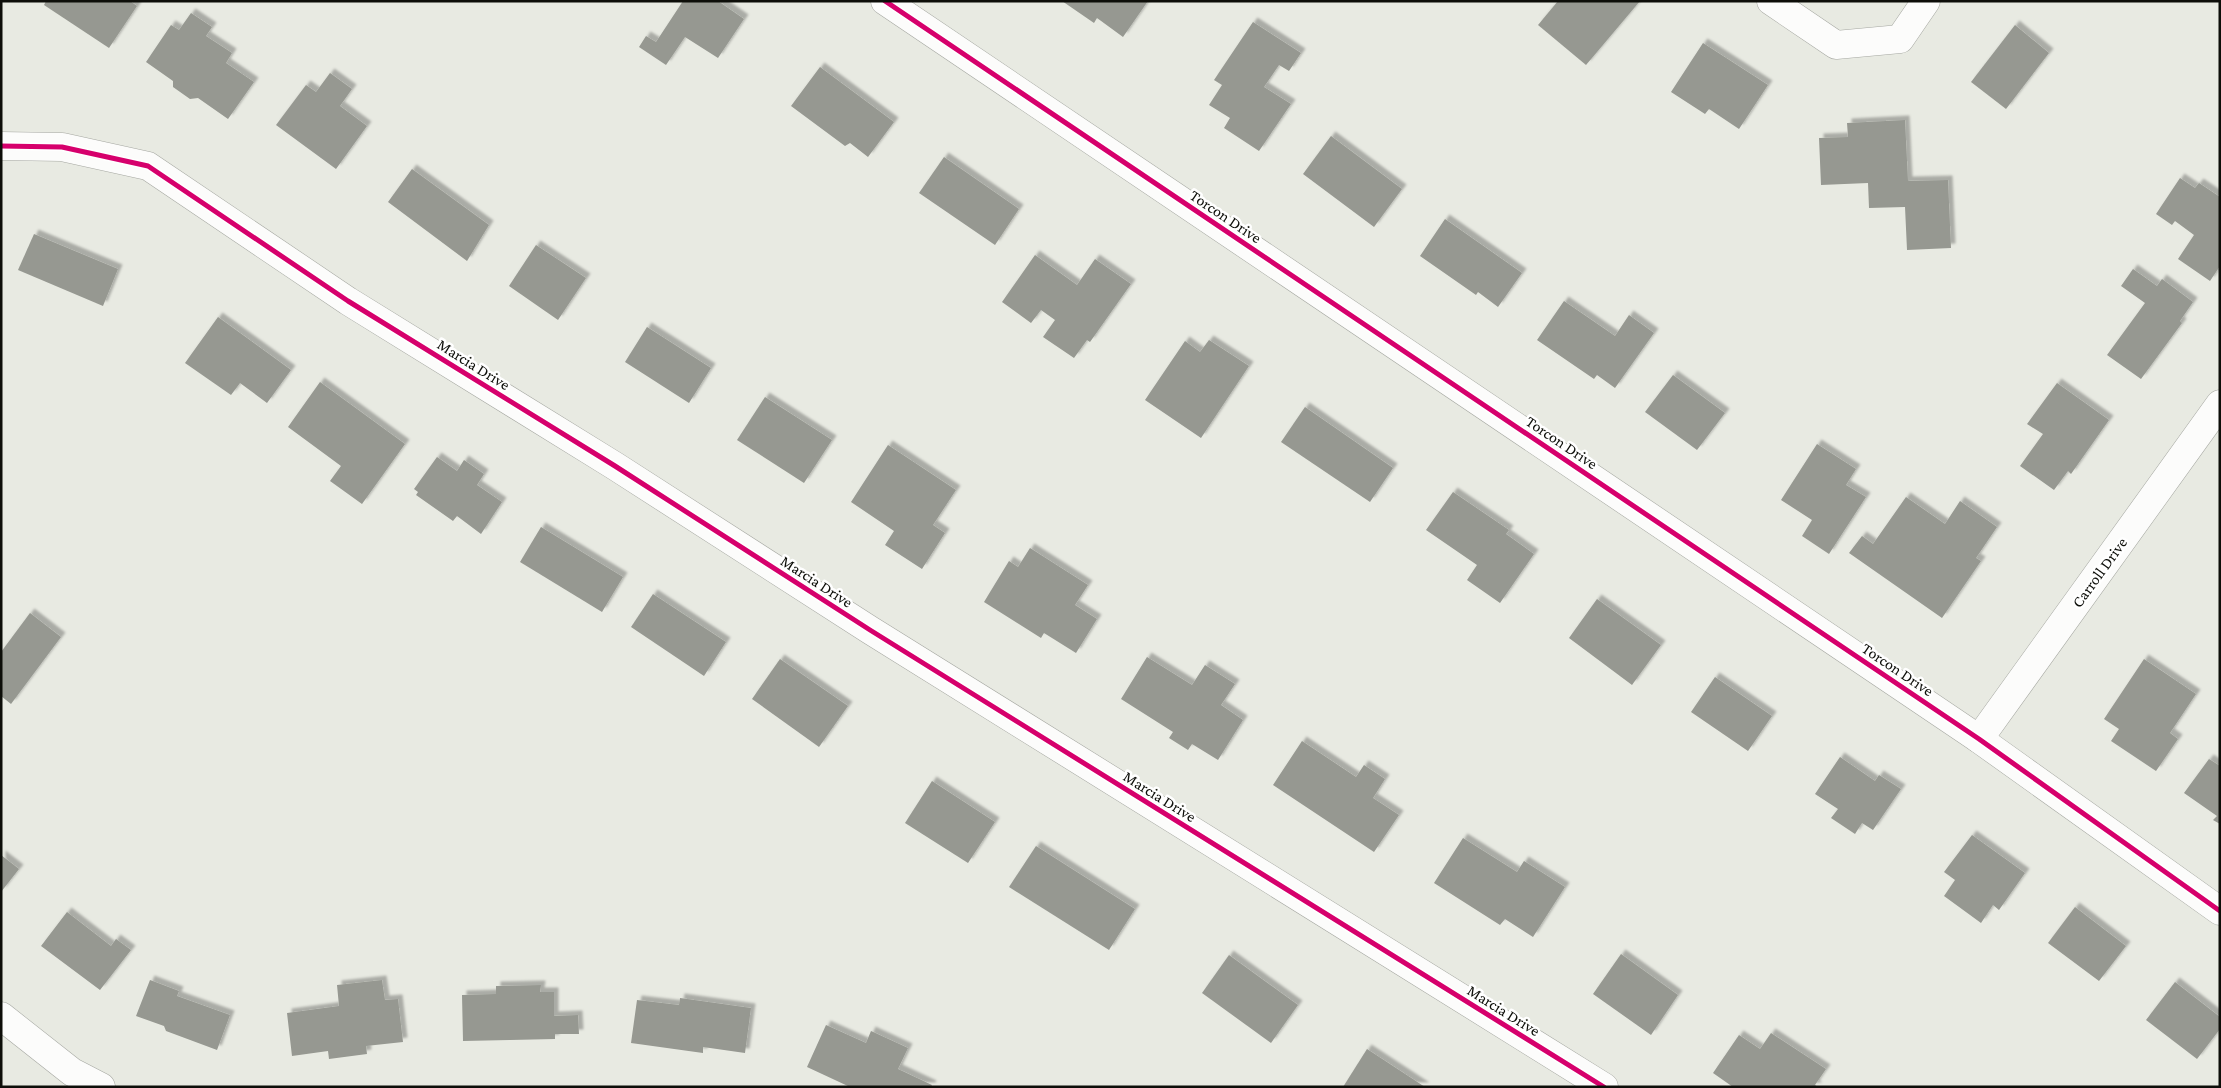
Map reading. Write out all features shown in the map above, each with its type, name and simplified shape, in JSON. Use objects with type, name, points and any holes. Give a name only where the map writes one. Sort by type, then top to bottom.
[{"type":"street","name":"Torcon Drive","points":[[885,1],[1979,739],[2220,911]]},
{"type":"street","points":[[1771,1],[1836,45],[1900,39],[1926,1]]},
{"type":"street","name":"Marcia Drive","points":[[1,146],[62,147],[148,166],[348,301],[1604,1087]]},
{"type":"street","name":"Carroll Drive","points":[[1979,739],[2220,404]]},
{"type":"street","points":[[1,1016],[72,1072],[102,1087]]},
{"type":"building","points":[[46,1],[130,1],[137,6],[109,48],[44,5]]},
{"type":"building","points":[[683,1],[718,1],[744,19],[718,58],[685,37],[666,65],[639,47],[646,36],[656,42]]},
{"type":"building","points":[[1062,1],[1148,1],[1123,37],[1097,18],[1094,23]]},
{"type":"building","points":[[1558,1],[1640,1],[1586,65],[1538,25]]},
{"type":"building","points":[[191,13],[212,27],[206,36],[232,53],[226,63],[254,82],[228,119],[198,98],[190,99],[173,87],[173,81],[146,62],[171,25],[179,30]]},
{"type":"building","points":[[1253,22],[1301,53],[1289,71],[1279,65],[1264,87],[1291,104],[1259,151],[1224,128],[1230,118],[1209,105],[1222,85],[1214,80]]},
{"type":"building","points":[[2015,25],[2049,53],[2006,109],[1971,82]]},
{"type":"building","points":[[1703,43],[1768,85],[1739,129],[1709,109],[1705,114],[1671,92]]},
{"type":"building","points":[[820,67],[894,122],[868,157],[850,143],[845,146],[791,106]]},
{"type":"building","points":[[330,73],[352,89],[340,106],[367,126],[336,169],[276,125],[306,85],[316,92]]},
{"type":"building","points":[[1905,120],[1908,181],[1948,180],[1951,248],[1907,250],[1905,207],[1869,208],[1868,183],[1821,185],[1819,138],[1848,137],[1847,123]]},
{"type":"building","points":[[1331,136],[1402,189],[1374,227],[1303,174]]},
{"type":"building","points":[[944,157],[1019,209],[995,245],[919,193]]},
{"type":"building","points":[[412,169],[489,225],[467,261],[388,202]]},
{"type":"building","points":[[2180,178],[2195,188],[2199,183],[2220,197],[2220,266],[2210,281],[2178,259],[2194,235],[2175,221],[2172,225],[2156,214]]},
{"type":"building","points":[[1445,219],[1522,273],[1498,307],[1478,292],[1476,295],[1420,256]]},
{"type":"building","points":[[34,234],[118,269],[103,306],[18,270]]},
{"type":"building","points":[[536,245],[586,278],[558,320],[509,286]]},
{"type":"building","points":[[1035,255],[1077,285],[1095,259],[1131,284],[1090,342],[1087,340],[1074,358],[1043,337],[1055,320],[1041,310],[1031,323],[1002,302]]},
{"type":"building","points":[[2133,269],[2157,286],[2162,279],[2193,302],[2180,321],[2182,323],[2141,379],[2107,355],[2145,303],[2121,286]]},
{"type":"building","points":[[1564,301],[1615,336],[1629,315],[1654,333],[1615,388],[1597,375],[1594,379],[1537,340]]},
{"type":"building","points":[[218,317],[291,370],[267,403],[240,383],[231,395],[185,363]]},
{"type":"building","points":[[647,327],[711,368],[689,403],[625,362]]},
{"type":"building","points":[[1209,340],[1249,366],[1201,438],[1145,400],[1185,341],[1200,352]]},
{"type":"building","points":[[1673,375],[1725,413],[1697,450],[1645,412]]},
{"type":"building","points":[[320,382],[405,444],[362,504],[330,481],[341,466],[288,427]]},
{"type":"building","points":[[2057,383],[2109,420],[2071,474],[2068,471],[2054,490],[2020,466],[2043,434],[2027,424]]},
{"type":"building","points":[[765,397],[832,440],[804,483],[737,440]]},
{"type":"building","points":[[1305,407],[1393,468],[1370,502],[1281,442]]},
{"type":"building","points":[[1817,444],[1856,469],[1846,485],[1866,497],[1829,554],[1802,536],[1812,520],[1781,500]]},
{"type":"building","points":[[888,445],[956,490],[933,525],[945,533],[922,569],[885,545],[894,531],[851,502]]},
{"type":"building","points":[[437,457],[457,471],[464,460],[484,474],[477,485],[502,502],[481,534],[457,516],[453,521],[416,495],[418,492],[414,489]]},
{"type":"building","points":[[1453,492],[1509,530],[1506,534],[1534,554],[1500,603],[1467,580],[1477,565],[1426,530]]},
{"type":"building","points":[[1906,497],[1945,524],[1960,501],[1997,527],[1976,558],[1981,561],[1942,618],[1849,553],[1862,536],[1873,544]]},
{"type":"building","points":[[541,527],[623,577],[602,612],[520,562]]},
{"type":"building","points":[[1030,548],[1088,585],[1075,605],[1097,619],[1076,653],[1044,633],[1041,638],[984,602],[1009,561],[1018,567]]},
{"type":"building","points":[[653,594],[726,642],[704,676],[631,627]]},
{"type":"building","points":[[1597,599],[1661,645],[1632,685],[1569,638]]},
{"type":"building","points":[[30,613],[61,637],[11,704],[1,696],[1,652]]},
{"type":"building","points":[[1147,657],[1192,685],[1205,665],[1235,684],[1221,705],[1243,720],[1218,760],[1192,744],[1188,750],[1169,738],[1173,732],[1121,699]]},
{"type":"building","points":[[780,659],[848,706],[819,747],[752,699]]},
{"type":"building","points":[[2144,659],[2196,694],[2170,733],[2178,739],[2156,771],[2111,741],[2119,729],[2104,719]]},
{"type":"building","points":[[1715,677],[1772,716],[1748,751],[1691,712]]},
{"type":"building","points":[[1302,741],[1356,777],[1364,765],[1385,779],[1373,798],[1399,815],[1374,852],[1273,785]]},
{"type":"building","points":[[1840,757],[1875,781],[1879,775],[1901,789],[1873,830],[1862,823],[1855,834],[1831,818],[1838,809],[1815,794]]},
{"type":"building","points":[[2209,759],[2220,766],[2220,824],[2213,820],[2217,816],[2184,793]]},
{"type":"building","points":[[932,781],[995,822],[968,863],[905,823]]},
{"type":"building","points":[[1972,835],[2025,873],[1999,910],[1993,905],[1981,923],[1944,896],[1955,880],[1944,872]]},
{"type":"building","points":[[1463,838],[1517,872],[1524,861],[1565,887],[1533,937],[1505,919],[1500,925],[1434,883]]},
{"type":"building","points":[[1036,846],[1135,909],[1109,950],[1009,887]]},
{"type":"building","points":[[1,855],[19,869],[1,892]]},
{"type":"building","points":[[2075,907],[2126,946],[2099,981],[2048,943]]},
{"type":"building","points":[[67,912],[111,946],[116,939],[131,950],[100,990],[41,946]]},
{"type":"building","points":[[1621,954],[1678,995],[1651,1035],[1593,994]]},
{"type":"building","points":[[1229,955],[1298,1005],[1271,1043],[1202,993]]},
{"type":"building","points":[[150,980],[179,991],[177,996],[230,1015],[217,1050],[166,1031],[164,1026],[136,1016]]},
{"type":"building","points":[[382,980],[385,1000],[398,999],[403,1042],[366,1046],[367,1054],[329,1059],[328,1051],[292,1056],[287,1013],[339,1006],[337,985]]},
{"type":"building","points":[[2175,982],[2220,1017],[2220,1029],[2197,1059],[2146,1020]]},
{"type":"building","points":[[541,985],[540,992],[554,992],[554,1016],[578,1015],[579,1034],[555,1034],[555,1039],[463,1041],[462,995],[496,994],[496,986]]},
{"type":"building","points":[[680,998],[751,1008],[745,1053],[703,1047],[703,1053],[631,1043],[637,1000],[679,1005]]},
{"type":"building","points":[[826,1025],[866,1043],[871,1031],[908,1048],[898,1069],[932,1085],[931,1087],[850,1087],[807,1067]]},
{"type":"building","points":[[1771,1033],[1826,1069],[1815,1085],[1818,1087],[1733,1087],[1713,1073],[1739,1035],[1760,1049]]},
{"type":"building","points":[[1367,1049],[1425,1087],[1343,1087]]},
{"type":"cycle path","points":[[885,1],[1979,739],[2220,911]]},
{"type":"cycle path","points":[[1,146],[62,147],[148,166],[348,301],[615,466],[870,630],[1604,1087]]}]
